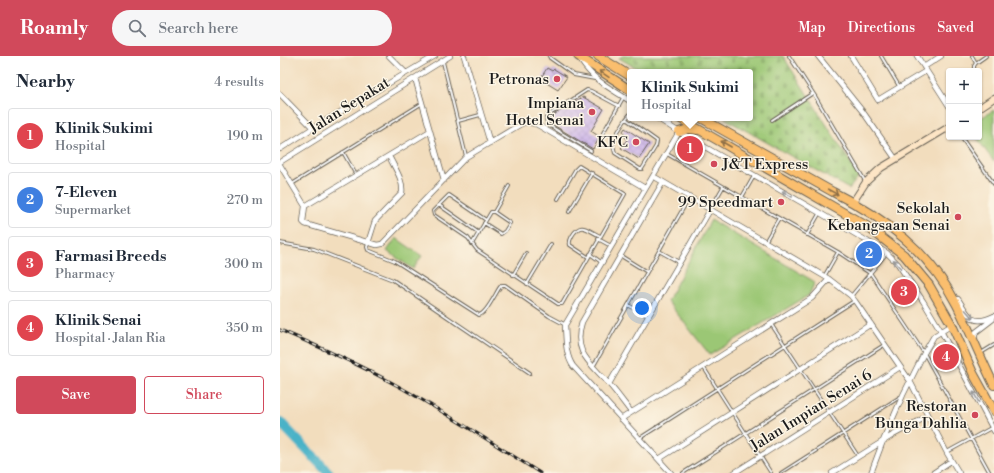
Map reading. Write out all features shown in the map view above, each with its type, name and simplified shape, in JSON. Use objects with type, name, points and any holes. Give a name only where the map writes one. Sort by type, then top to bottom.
[{"type":"highway","points":[[578,56],[627,88]]},
{"type":"highway","points":[[598,56],[627,74]]},
{"type":"highway","points":[[684,121],[865,225],[904,256],[929,285],[952,325],[973,373],[994,411]]},
{"type":"highway","points":[[707,121],[853,202],[895,229],[937,272],[956,304],[994,385]]},
{"type":"highway","points":[[679,132],[688,129],[704,132]]},
{"type":"street","points":[[389,56],[406,73]]},
{"type":"street","points":[[280,149],[435,56]]},
{"type":"street","name":"Jalan Sepakat","points":[[280,164],[450,56]]},
{"type":"street","points":[[464,56],[490,143]]},
{"type":"street","points":[[578,56],[596,80],[627,99]]},
{"type":"street","points":[[818,56],[863,112],[895,158]]},
{"type":"street","points":[[851,56],[878,100],[925,69],[941,56]]},
{"type":"street","points":[[917,56],[948,104]]},
{"type":"street","points":[[415,78],[444,180]]},
{"type":"street","points":[[280,94],[313,128]]},
{"type":"street","points":[[982,106],[994,98]]},
{"type":"street","points":[[662,121],[887,253],[898,264],[923,301],[941,331],[993,429]]},
{"type":"street","points":[[280,164],[305,206],[303,222],[305,224],[376,245],[382,244],[466,157],[521,124],[527,122],[536,124],[564,138],[646,188]]},
{"type":"street","points":[[853,202],[866,182],[881,168],[895,158],[946,129]]},
{"type":"street","points":[[305,206],[430,131]]},
{"type":"street","points":[[671,473],[570,362],[565,325],[679,132]]},
{"type":"street","points":[[368,243],[375,221],[402,193],[403,189],[399,176],[389,156]]},
{"type":"street","points":[[653,176],[827,277],[851,296],[910,381],[951,461],[959,473]]},
{"type":"street","points":[[631,412],[582,353],[579,340],[580,330],[582,322],[663,182]]},
{"type":"street","points":[[609,384],[710,210]]},
{"type":"street","points":[[937,272],[969,315],[975,320],[985,320],[994,317]]},
{"type":"street","points":[[621,419],[812,298],[827,277]]},
{"type":"street","points":[[973,342],[976,332],[994,317]]},
{"type":"street","points":[[659,459],[871,324]]},
{"type":"street","points":[[871,473],[903,395],[924,354],[934,336],[952,325]]},
{"type":"street","name":"Jalan Impian Senai 6","points":[[734,473],[900,367]]},
{"type":"street","points":[[832,473],[883,441],[928,416]]},
{"type":"street","points":[[933,473],[951,461]]},
{"type":"lane","points":[[549,56],[574,75],[596,80]]},
{"type":"lane","points":[[789,56],[866,182]]},
{"type":"lane","points":[[881,56],[899,87]]},
{"type":"lane","points":[[972,56],[976,63]]},
{"type":"lane","points":[[974,68],[976,63],[986,56]]},
{"type":"lane","points":[[442,61],[466,157]]},
{"type":"lane","points":[[591,151],[564,138],[547,124],[547,116],[587,90],[619,106]]},
{"type":"lane","points":[[772,120],[813,93]]},
{"type":"lane","points":[[603,133],[624,97]]},
{"type":"lane","points":[[292,184],[422,103]]},
{"type":"lane","points":[[458,121],[481,114]]},
{"type":"lane","points":[[626,119],[612,141],[613,150],[615,153],[642,169],[656,146],[657,141],[629,121]]},
{"type":"lane","points":[[963,140],[994,184]]},
{"type":"lane","points":[[343,152],[356,175]]},
{"type":"lane","points":[[667,153],[723,187],[838,252],[871,274],[924,354],[990,473]]},
{"type":"lane","points":[[486,220],[449,195],[433,210],[434,215],[468,238],[477,250],[558,304],[562,304],[625,194],[580,166],[577,167],[558,199]]},
{"type":"lane","points":[[569,212],[592,173]]},
{"type":"lane","points":[[742,197],[754,175]]},
{"type":"lane","points":[[472,244],[491,212],[494,212],[509,186]]},
{"type":"lane","points":[[710,210],[723,187]]},
{"type":"lane","points":[[593,367],[689,198]]},
{"type":"lane","points":[[439,205],[479,233]]},
{"type":"lane","points":[[484,224],[501,234],[505,232],[510,223],[494,212]]},
{"type":"lane","points":[[807,235],[820,213]]},
{"type":"lane","points":[[765,242],[779,218]]},
{"type":"lane","points":[[588,257],[570,246],[570,239],[579,227],[584,228],[612,246]]},
{"type":"lane","points":[[280,242],[314,249],[392,280],[530,373]]},
{"type":"lane","points":[[368,243],[366,247],[368,250],[395,260],[479,315],[483,314],[500,287],[504,285],[549,316],[565,325]]},
{"type":"lane","points":[[527,284],[551,244]]},
{"type":"lane","points":[[659,251],[680,262]]},
{"type":"lane","points":[[827,277],[838,252]]},
{"type":"lane","points":[[851,296],[871,274],[887,253]]},
{"type":"lane","points":[[513,275],[526,254]]},
{"type":"lane","points":[[590,254],[602,262]]},
{"type":"lane","points":[[620,256],[647,272]]},
{"type":"lane","points":[[640,438],[855,300]]},
{"type":"lane","points":[[628,306],[649,317]]},
{"type":"lane","points":[[770,324],[858,457]]},
{"type":"lane","points":[[683,473],[885,344]]},
{"type":"lane","points":[[979,355],[994,345]]},
{"type":"lane","points":[[703,367],[771,473]]},
{"type":"lane","points":[[781,473],[903,395]]},
{"type":"lane","points":[[947,452],[970,439],[993,429]]},
{"type":"green space","points":[[623,56],[783,56],[859,176],[849,189],[729,121],[753,121],[753,69],[638,69],[619,58]]},
{"type":"green space","points":[[994,110],[994,162],[978,140],[982,140],[982,117]]},
{"type":"green space","points":[[711,220],[815,282],[809,295],[710,355],[667,301]]},
{"type":"green space","points":[[396,238],[422,256],[413,269],[387,251]]},
{"type":"building","points":[[547,68],[552,71],[554,69],[567,77],[558,90],[545,82],[547,80],[542,76]]},
{"type":"building","points":[[583,97],[604,109],[591,131],[600,137],[593,149],[550,123],[550,117]]},
{"type":"building","name":"KFC","points":[[625,128],[649,144],[639,159],[621,148],[627,140],[623,131]]},
{"type":"waterway","points":[[280,422],[329,473]]},
{"type":"railway","points":[[280,330],[340,356],[398,386],[452,417],[540,473]]},
{"type":"place","name":"Petronas","points":[[557,79]]},
{"type":"place","name":"Impiana Hotel Senai","points":[[592,112]]},
{"type":"place","name":"KFC","points":[[636,142]]},
{"type":"place","name":"Klinik Sukimi","points":[[690,149]]},
{"type":"place","name":"J&T Express","points":[[714,164]]},
{"type":"place","name":"99 Speedmart","points":[[781,202]]},
{"type":"place","name":"Sekolah Kebangsaan Senai","points":[[958,217]]},
{"type":"place","name":"7-Eleven","points":[[869,254]]},
{"type":"place","name":"Farmasi Breeds","points":[[904,292]]},
{"type":"place","name":"Klinik Senai","points":[[946,357]]},
{"type":"place","name":"Restoran Bunga Dahlia","points":[[975,415]]}]
